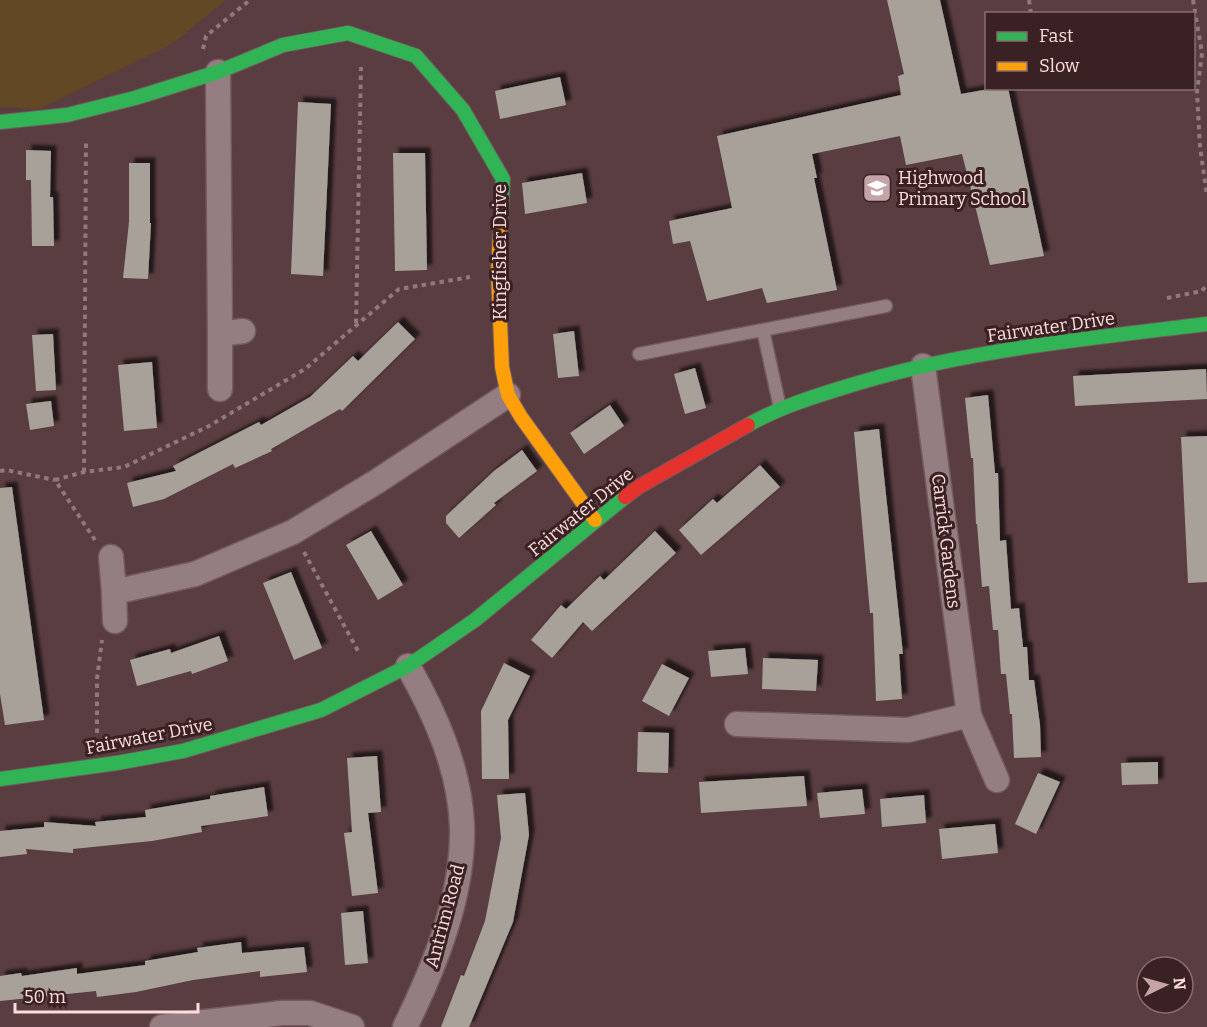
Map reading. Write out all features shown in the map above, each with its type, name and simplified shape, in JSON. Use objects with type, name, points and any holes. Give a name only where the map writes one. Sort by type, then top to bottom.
[{"type":"street","name":"Kingfisher Drive","points":[[0,122],[68,115],[135,98],[207,75],[283,45],[348,33],[416,56],[463,110],[503,179],[498,273],[502,367],[508,396],[595,520]]},
{"type":"street","points":[[207,75],[231,332],[220,389]]},
{"type":"street","name":"Fairwater Drive","points":[[0,779],[117,763],[183,751],[321,710],[408,666],[475,620],[595,520],[650,480],[764,416],[870,379],[923,366],[1026,347],[1207,324]]},
{"type":"street","name":"Carrick Gardens","points":[[923,366],[969,715],[997,780]]},
{"type":"street","points":[[114,592],[195,574],[293,532],[376,482],[508,396]]},
{"type":"street","points":[[111,557],[115,621]]},
{"type":"street","name":"Antrim Road","points":[[405,1027],[439,952],[461,861],[462,824],[454,771],[437,723],[408,666]]},
{"type":"street","points":[[737,724],[908,730],[969,715]]},
{"type":"street","points":[[162,1027],[282,1013],[310,1013],[352,1027]]},
{"type":"lane","points":[[639,354],[886,306]]},
{"type":"lane","points":[[763,330],[781,410]]},
{"type":"path","points":[[207,75],[206,36],[250,0]]},
{"type":"path","points":[[1193,0],[1202,53],[1197,92],[1200,147],[1207,196]]},
{"type":"path","points":[[356,324],[362,38]]},
{"type":"path","points":[[84,472],[86,110]]},
{"type":"path","points":[[0,471],[6,470],[55,480],[84,472],[124,467],[209,426],[305,369],[399,289],[498,273]]},
{"type":"path","points":[[1202,291],[1207,284]]},
{"type":"path","points":[[55,480],[98,543],[111,557]]},
{"type":"path","points":[[293,532],[358,651]]},
{"type":"path","points":[[97,733],[98,678],[103,631],[115,621]]},
{"type":"shaded area","points":[[0,0],[226,0],[172,44],[39,109],[0,107]]},
{"type":"building","points":[[887,0],[940,0],[961,94],[985,90],[1008,90],[1044,256],[990,265],[962,154],[906,165],[900,136],[812,154],[817,178],[814,178],[837,290],[767,303],[762,288],[707,301],[690,241],[673,244],[669,221],[732,208],[717,136],[901,95],[898,76],[904,74]]},
{"type":"building","points":[[560,77],[566,105],[500,119],[495,91]]},
{"type":"building","points":[[298,102],[331,104],[323,276],[291,274]]},
{"type":"building","points":[[26,150],[51,151],[50,197],[53,197],[54,246],[32,246],[31,180],[26,180]]},
{"type":"building","points":[[393,153],[425,153],[427,270],[395,271]]},
{"type":"building","points":[[129,163],[150,163],[151,223],[148,279],[123,278],[129,222]]},
{"type":"building","points":[[582,173],[587,203],[525,214],[522,183]]},
{"type":"building","points":[[398,322],[415,339],[342,411],[340,409],[271,449],[272,451],[235,468],[233,464],[164,499],[133,507],[127,483],[176,471],[173,466],[259,422],[261,425],[310,397],[353,356],[358,361]]},
{"type":"building","points":[[574,331],[579,376],[558,378],[553,334]]},
{"type":"building","points":[[53,334],[56,390],[36,391],[32,335]]},
{"type":"building","points":[[152,362],[157,428],[124,431],[118,365]]},
{"type":"building","points":[[695,368],[706,408],[685,414],[674,374]]},
{"type":"building","points":[[1206,369],[1207,399],[1075,406],[1073,376]]},
{"type":"building","points":[[988,395],[995,473],[998,473],[1000,541],[1006,540],[1011,609],[1019,608],[1023,647],[1027,647],[1029,680],[1034,680],[1040,725],[1041,757],[1014,758],[1012,714],[1010,714],[1006,674],[1001,674],[998,630],[993,630],[989,586],[982,587],[973,458],[971,458],[965,398]]},
{"type":"building","points":[[51,401],[54,426],[30,430],[26,404]]},
{"type":"building","points":[[610,405],[624,426],[584,454],[570,433]]},
{"type":"building","points":[[879,429],[903,654],[899,654],[902,699],[876,701],[873,613],[870,613],[854,432]]},
{"type":"building","points":[[1207,436],[1207,582],[1188,583],[1181,437]]},
{"type":"building","points":[[522,450],[537,471],[494,503],[496,505],[459,538],[446,523],[446,516],[494,471]]},
{"type":"building","points":[[760,465],[780,487],[701,555],[679,530],[713,499],[717,503]]},
{"type":"building","points":[[12,487],[44,720],[5,725],[0,694],[0,488]]},
{"type":"building","points":[[371,531],[403,585],[378,600],[346,545]]},
{"type":"building","points":[[655,531],[676,553],[592,631],[583,622],[552,658],[531,640],[561,605],[566,609],[600,576],[604,580]]},
{"type":"building","points":[[291,572],[322,648],[294,660],[263,583]]},
{"type":"building","points":[[219,636],[228,661],[192,674],[191,671],[137,686],[130,660],[170,649],[171,653]]},
{"type":"building","points":[[745,648],[748,674],[711,677],[708,651]]},
{"type":"building","points":[[763,658],[818,660],[816,691],[762,689]]},
{"type":"building","points":[[504,663],[530,676],[508,720],[509,779],[482,779],[481,711]]},
{"type":"building","points":[[662,664],[689,678],[669,716],[642,701]]},
{"type":"building","points":[[638,732],[669,733],[668,773],[637,772]]},
{"type":"building","points":[[377,756],[381,812],[368,813],[378,893],[352,896],[344,833],[352,832],[347,758]]},
{"type":"building","points":[[1158,762],[1158,784],[1122,785],[1121,763]]},
{"type":"building","points":[[1038,773],[1060,782],[1036,834],[1015,824]]},
{"type":"building","points":[[804,776],[807,806],[701,813],[699,782]]},
{"type":"building","points":[[264,787],[268,816],[201,826],[202,832],[152,841],[73,849],[73,853],[26,849],[27,854],[0,857],[0,831],[44,827],[44,822],[96,826],[95,822],[146,817],[145,810]]},
{"type":"building","points":[[862,789],[865,814],[820,818],[817,793]]},
{"type":"building","points":[[525,793],[529,835],[513,922],[469,1027],[441,1027],[485,921],[501,838],[497,795]]},
{"type":"building","points":[[924,795],[926,823],[882,827],[880,799]]},
{"type":"building","points":[[995,824],[998,853],[942,859],[939,829]]},
{"type":"building","points":[[363,911],[368,963],[345,965],[341,913]]},
{"type":"building","points":[[241,942],[242,953],[304,947],[307,972],[260,977],[260,971],[97,997],[96,991],[0,1001],[0,976],[21,973],[22,976],[77,968],[77,974],[145,965],[145,961],[198,952],[197,948]]},
{"type":"traffic: fast","points":[[0,122],[67,115],[135,98],[218,72],[283,45],[348,33],[416,56],[463,110],[503,179],[500,233]]},
{"type":"traffic: fast","points":[[748,425],[783,408],[820,395],[889,374],[934,364],[1025,347],[1207,324]]},
{"type":"traffic: fast","points":[[0,779],[117,763],[183,751],[321,710],[408,666],[475,620],[625,497]]},
{"type":"traffic: slow","points":[[500,233],[498,273],[502,367],[508,395],[521,417],[595,520]]},
{"type":"traffic: jam","points":[[625,497],[640,486],[748,425]]},
{"type":"place","name":"Highwood Primary School","points":[[877,188]]}]
